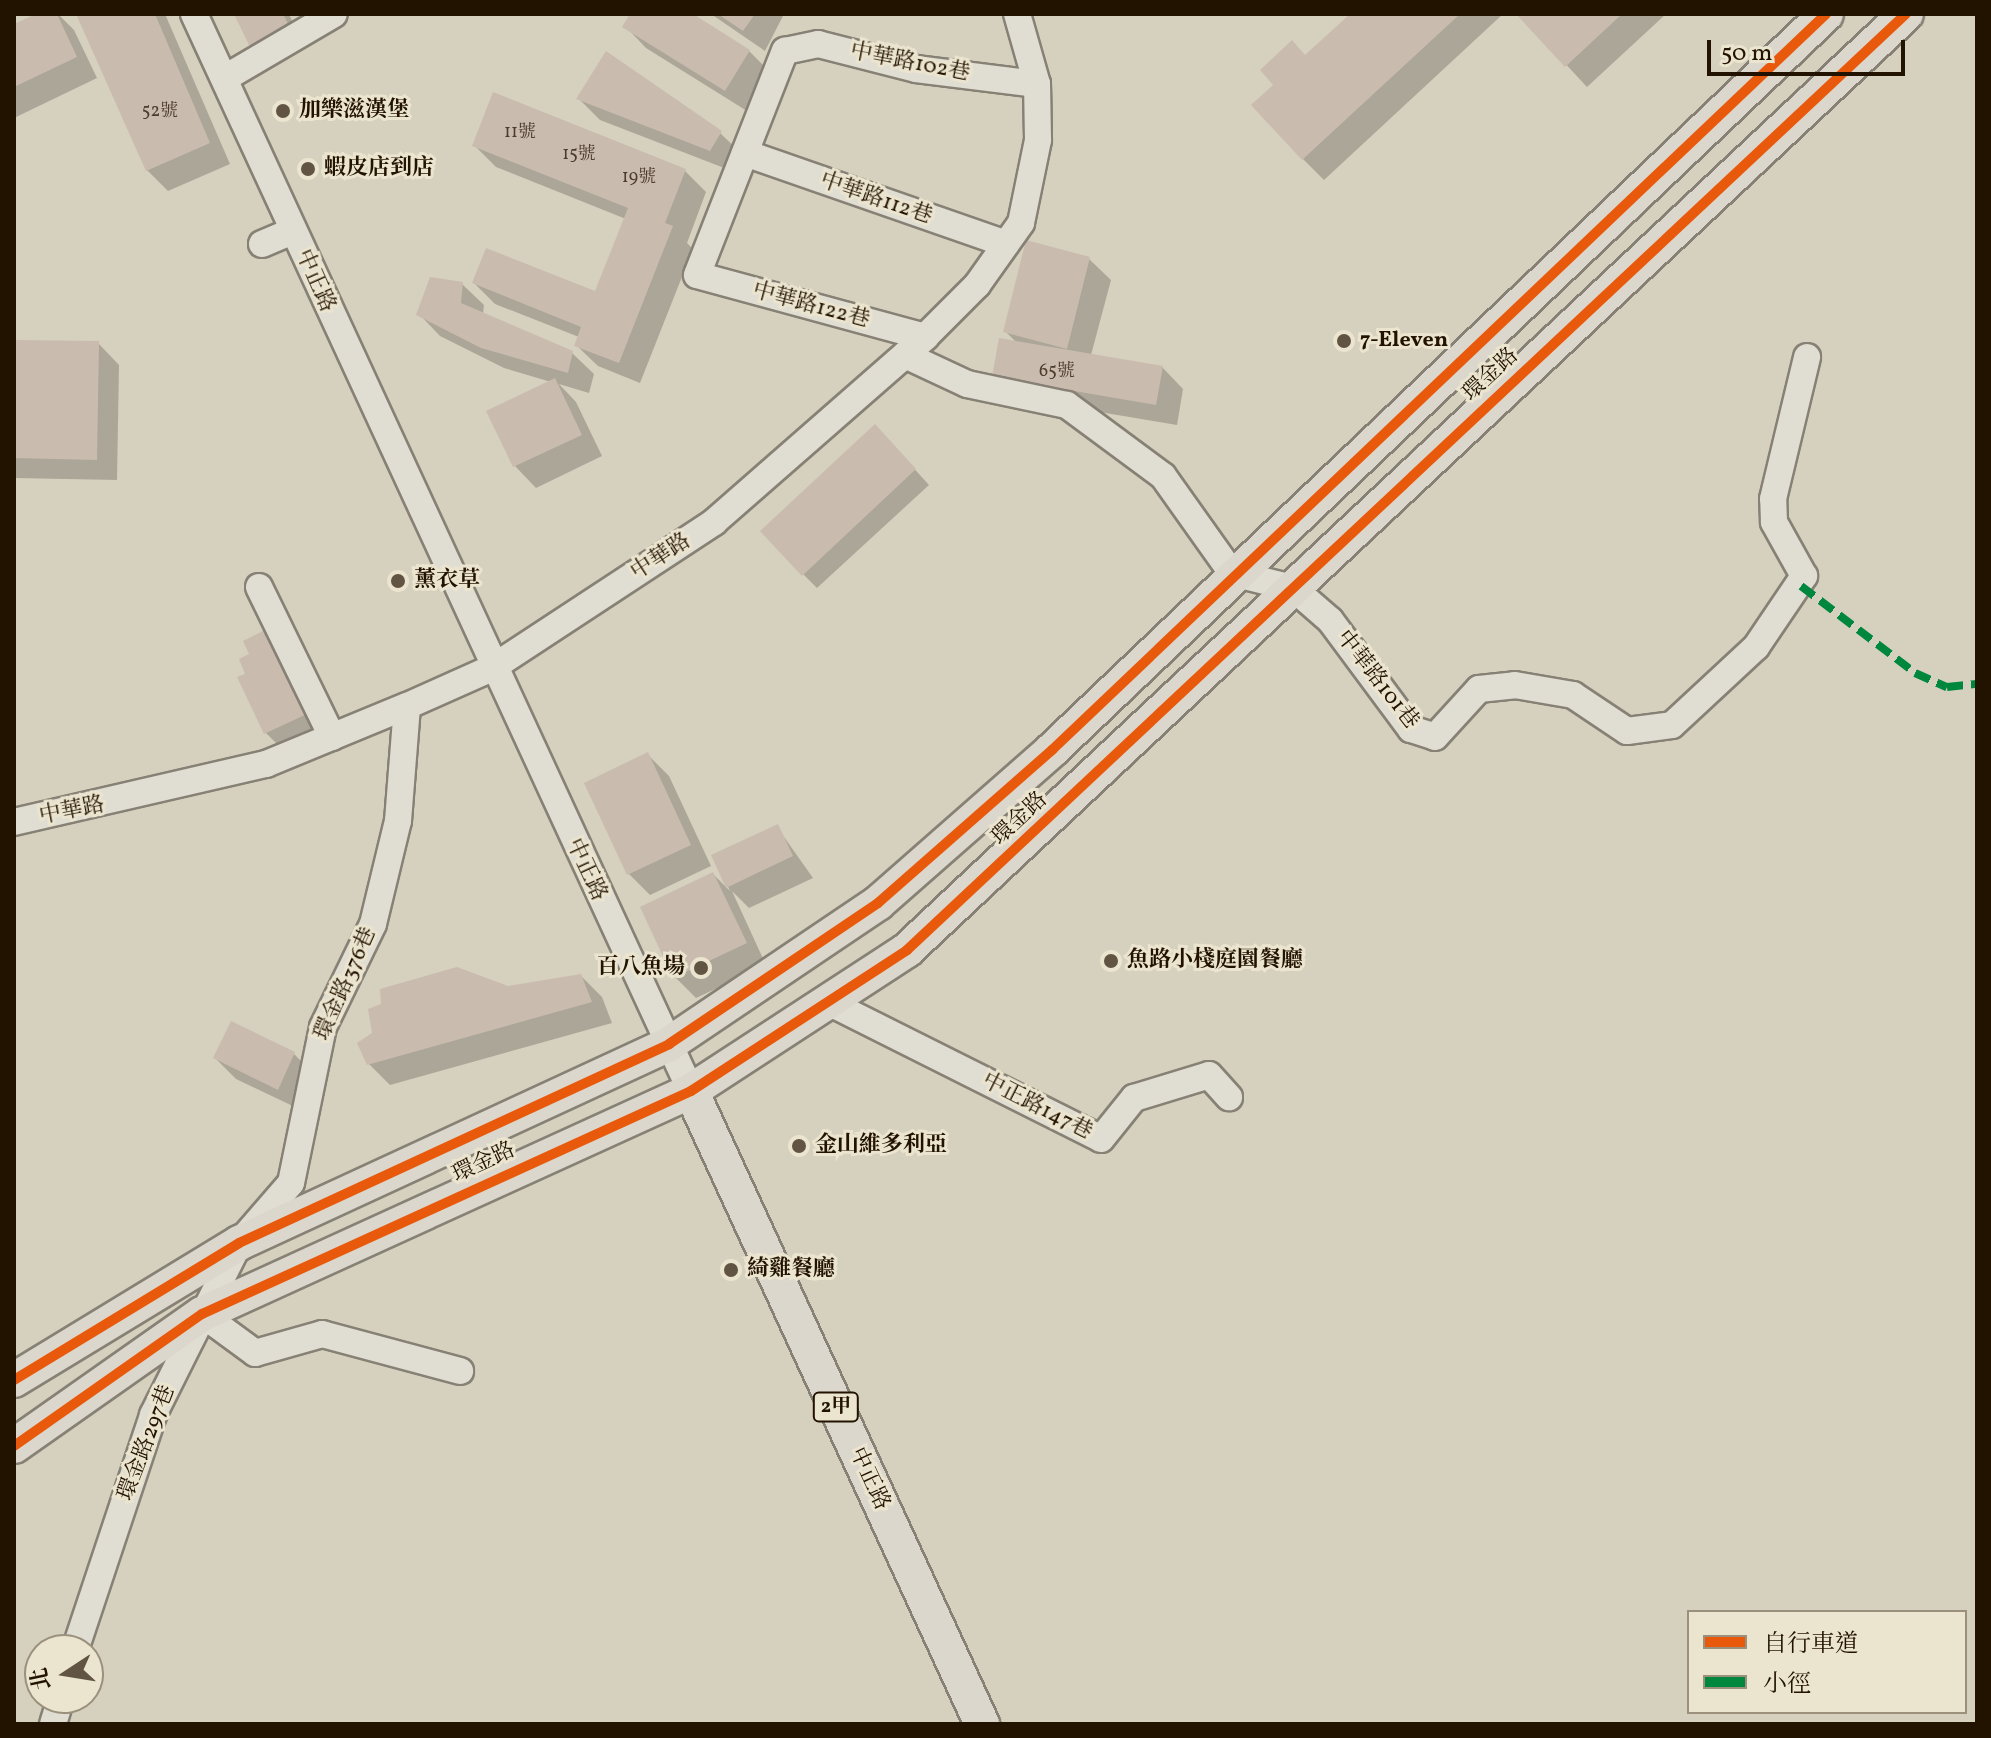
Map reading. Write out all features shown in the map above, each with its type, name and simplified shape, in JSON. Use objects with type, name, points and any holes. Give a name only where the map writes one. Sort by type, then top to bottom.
[{"type":"main road","name":"環金路","points":[[14,1380],[239,1243],[669,1044],[878,903],[1052,750],[1232,573],[1826,14]]},
{"type":"main road","name":"環金路","points":[[14,1446],[202,1314],[691,1091],[907,950],[1906,14]]},
{"type":"main road","name":"中正路","points":[[691,1091],[982,1724]]},
{"type":"street","name":"中正路","points":[[194,14],[492,668],[691,1091]]},
{"type":"street","points":[[225,78],[334,14]]},
{"type":"street","name":"中華路","points":[[14,822],[266,764],[407,706],[492,668],[714,522],[925,337],[977,285],[1021,223],[1038,140],[1037,84],[1017,14]]},
{"type":"street","name":"中華路102巷","points":[[745,153],[785,51],[818,44],[916,69],[1037,84]]},
{"type":"street","name":"中華路112巷","points":[[745,153],[1006,244]]},
{"type":"street","name":"中華路122巷","points":[[745,153],[697,275],[925,337]]},
{"type":"street","points":[[262,244],[293,231]]},
{"type":"street","points":[[905,355],[967,384],[1067,405],[1163,476],[1232,573]]},
{"type":"street","name":"中華路101巷","points":[[1232,573],[1293,588],[1330,620],[1423,737],[1450,728],[1479,689],[1515,685],[1573,695],[1627,731],[1672,725],[1756,647],[1801,586],[1804,576],[1774,522],[1773,499],[1807,357]]},
{"type":"street","points":[[259,587],[332,737]]},
{"type":"street","name":"環金路376巷","points":[[239,1243],[291,1183],[323,1027],[373,924],[398,821],[407,706]]},
{"type":"street","name":"中正路147巷","points":[[828,1002],[1101,1139],[1134,1098],[1209,1075],[1229,1097]]},
{"type":"street","name":"環金路297巷","points":[[80,1634],[153,1415],[239,1243]]},
{"type":"street","points":[[202,1314],[255,1353],[322,1334],[460,1371]]},
{"type":"building","points":[[36,14],[57,14],[77,57],[14,87],[14,24]]},
{"type":"building","points":[[76,14],[155,14],[210,143],[146,171]]},
{"type":"building","points":[[234,14],[283,14],[290,28],[250,47]]},
{"type":"building","points":[[630,14],[693,14],[750,50],[725,91],[622,27]]},
{"type":"building","points":[[718,14],[755,14],[743,31]]},
{"type":"building","points":[[1350,14],[1460,14],[1302,160],[1251,105],[1273,85],[1260,70],[1292,40],[1305,55]]},
{"type":"building","points":[[1516,14],[1622,14],[1565,67]]},
{"type":"building","points":[[606,51],[722,131],[710,151],[576,99]]},
{"type":"building","points":[[493,92],[686,169],[665,223],[673,226],[619,363],[574,346],[581,327],[472,283],[486,248],[595,291],[628,208],[472,146]]},
{"type":"building","points":[[1026,240],[1090,257],[1067,349],[1003,332]]},
{"type":"building","points":[[430,277],[463,282],[461,303],[573,351],[568,373],[481,348],[416,315]]},
{"type":"building","points":[[999,338],[1163,366],[1156,405],[992,377]]},
{"type":"building","points":[[14,340],[99,341],[97,460],[14,458]]},
{"type":"building","points":[[555,378],[582,435],[513,467],[486,411]]},
{"type":"building","points":[[875,424],[916,469],[802,576],[760,531]]},
{"type":"building","points":[[269,628],[309,713],[264,734],[237,677],[245,674],[239,659],[249,654],[243,641]]},
{"type":"building","points":[[648,752],[691,845],[627,875],[584,783]]},
{"type":"building","points":[[778,824],[793,856],[726,888],[711,855]]},
{"type":"building","points":[[713,872],[747,943],[673,978],[640,907]]},
{"type":"building","points":[[457,967],[508,986],[581,974],[592,1002],[367,1065],[357,1043],[372,1033],[368,1009],[381,1004],[380,989]]},
{"type":"building","points":[[231,1021],[295,1052],[278,1090],[213,1058]]},
{"type":"marked path","points":[[1801,586],[1915,673],[1947,687],[1977,684]]},
{"type":"cycle path","points":[[14,1380],[239,1243],[669,1044],[878,903],[1052,750],[1826,14]]},
{"type":"cycle path","points":[[14,1446],[202,1314],[691,1091],[907,950],[1906,14]]},
{"type":"place","name":"加樂滋漢堡","points":[[283,111]]},
{"type":"place","name":"蝦皮店到店","points":[[308,169]]},
{"type":"place","name":"7-Eleven","points":[[1344,341]]},
{"type":"place","name":"薰衣草","points":[[398,581]]},
{"type":"place","name":"魚路小棧庭園餐廳","points":[[1111,961]]},
{"type":"place","name":"百八魚場","points":[[701,968]]},
{"type":"place","name":"金山維多利亞","points":[[799,1146]]},
{"type":"place","name":"綺雞餐廳","points":[[731,1270]]}]
